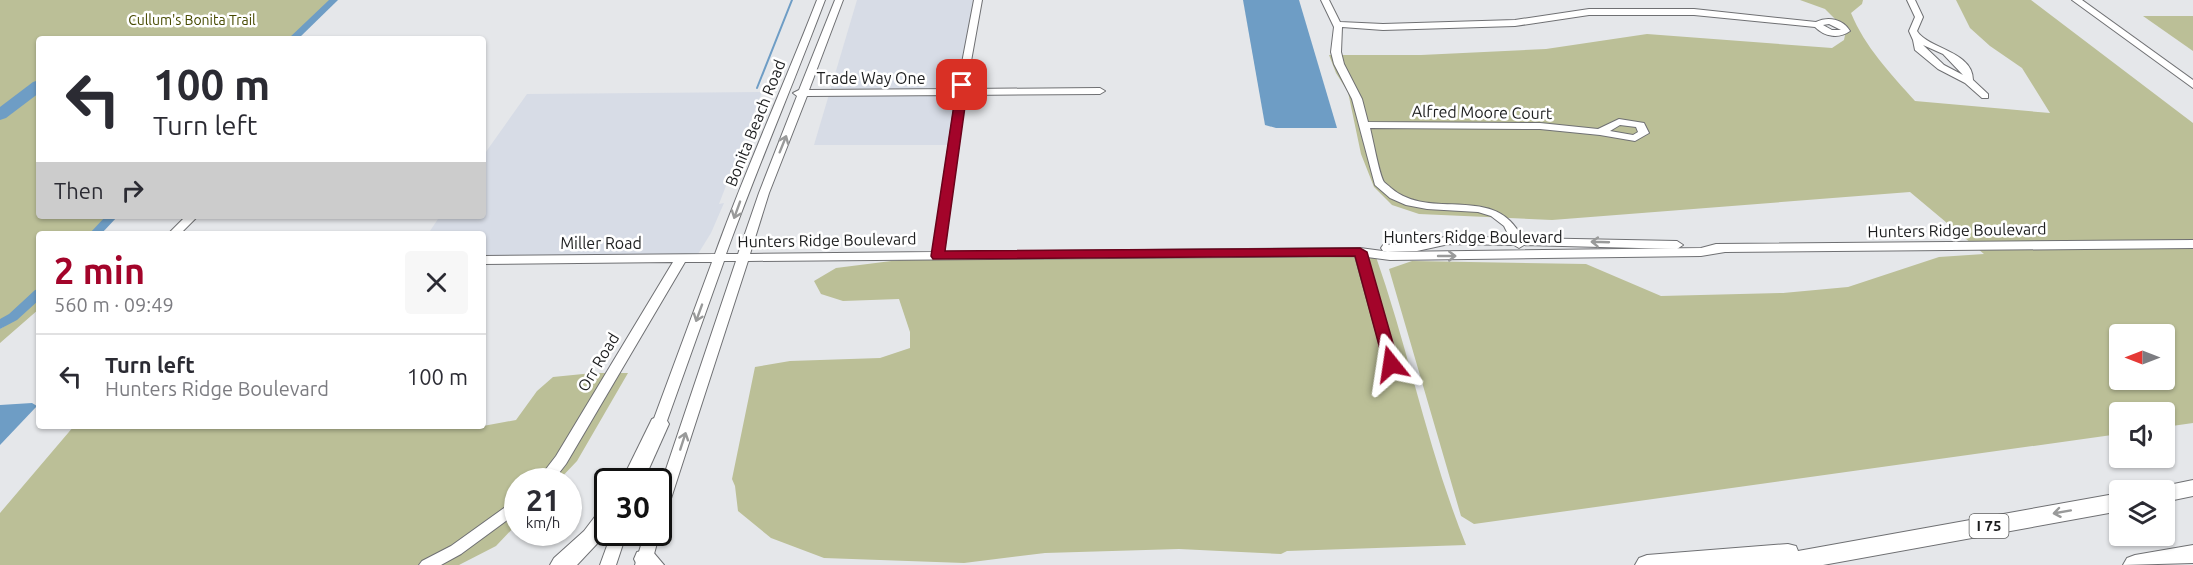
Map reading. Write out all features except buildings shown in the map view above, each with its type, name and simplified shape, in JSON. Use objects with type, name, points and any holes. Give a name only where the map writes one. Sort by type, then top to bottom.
[{"type":"highway","points":[[639,468],[659,424]]},
{"type":"highway","points":[[2175,492],[2193,488]]},
{"type":"highway","name":"I 75","points":[[1771,565],[2109,504]]},
{"type":"highway","points":[[562,565],[594,534]]},
{"type":"highway","points":[[1647,565],[1766,554],[1858,550]]},
{"type":"highway","points":[[2135,565],[2193,554]]},
{"type":"street","name":"Bonita Beach Road","points":[[643,468],[744,189],[787,89],[821,0]]},
{"type":"street","name":"Bonita Beach Road","points":[[672,473],[741,258],[839,0]]},
{"type":"street","points":[[938,256],[962,89],[978,0]]},
{"type":"street","points":[[1325,0],[1337,24],[1336,52],[1339,64],[1355,92],[1378,183],[1387,194],[1413,205],[1468,208],[1488,212],[1508,223],[1523,255]]},
{"type":"street","points":[[1911,0],[1919,17],[1913,31],[1918,40],[1918,48],[1949,72],[1968,81],[1985,96]]},
{"type":"street","points":[[2076,0],[2193,85]]},
{"type":"street","points":[[1337,24],[1383,27],[1503,24],[1589,12],[1694,12],[1818,25]]},
{"type":"street","points":[[1918,40],[1953,57],[1968,72],[1968,81]]},
{"type":"street","name":"Trade Way One","points":[[787,89],[1100,88]]},
{"type":"street","name":"Alfred Moore Court","points":[[1363,125],[1540,126],[1600,132]]},
{"type":"street","points":[[177,231],[189,219]]},
{"type":"street","name":"Hunters Ridge Boulevard","points":[[1364,252],[1384,248],[1417,247],[1449,240],[1698,245],[1721,249]]},
{"type":"street","name":"Hunters Ridge Boulevard","points":[[719,258],[1364,252],[1390,256],[1523,255],[1701,252],[1721,249],[2193,244]]},
{"type":"street","points":[[1364,252],[1391,364]]},
{"type":"street","name":"Miller Road","points":[[486,260],[719,258]]},
{"type":"street","name":"Orr Road","points":[[554,468],[681,259]]},
{"type":"street","points":[[427,565],[456,550],[504,514]]},
{"type":"street","points":[[608,565],[615,546]]},
{"type":"street","points":[[647,563],[651,546]]},
{"type":"shaded area","points":[[857,0],[975,0],[950,145],[814,145]]},
{"type":"shaded area","points":[[762,92],[719,204],[724,203],[711,233],[698,254],[486,258],[486,231],[430,231],[438,219],[486,219],[486,152],[527,94]]},
{"type":"green space","name":"Cullum's Bonita Trail","points":[[0,0],[334,0],[296,36],[36,36],[36,219],[109,219],[98,231],[36,231],[36,296],[13,317],[0,325]]},
{"type":"green space","points":[[1800,0],[1863,0],[1862,4],[1851,13],[1863,37],[1915,101],[2050,113],[2022,68],[1990,46],[1970,28],[1956,0],[2031,0],[2193,123],[2193,423],[2175,426],[2175,402],[2109,402],[2109,435],[1474,524],[1461,516],[1389,269],[1412,261],[1586,264],[1661,296],[1783,293],[1848,287],[1939,257],[1984,254],[1910,192],[1552,220],[1419,214],[1392,205],[1374,187],[1361,154],[1348,92],[1336,73],[1329,55],[1421,55],[1546,49],[1647,34],[1832,48],[1844,40],[1846,30],[1825,9]]},
{"type":"green space","points":[[2143,16],[2193,16],[2193,51]]},
{"type":"green space","points":[[1375,254],[1429,437],[1466,545],[1287,551],[1281,554],[1179,549],[1045,553],[964,563],[824,558],[771,538],[738,511],[732,479],[755,367],[790,361],[880,358],[910,348],[910,332],[899,299],[843,301],[821,294],[814,281],[836,268],[915,258],[1211,258]]},
{"type":"green space","points":[[36,301],[36,312],[0,343],[0,329],[19,317]]},
{"type":"green space","points":[[593,373],[628,373],[577,461],[570,468],[504,468],[504,538],[496,546],[459,565],[0,565],[0,513],[71,429],[486,429],[486,425],[516,420],[537,391],[553,377]]},
{"type":"water","points":[[1243,0],[1299,0],[1337,128],[1276,128],[1265,125]]},
{"type":"water","points":[[32,403],[36,407],[0,445],[0,405]]},
{"type":"waterway","points":[[296,36],[334,0]]},
{"type":"waterway","points":[[757,88],[792,0]]},
{"type":"waterway","points":[[0,115],[36,87]]},
{"type":"waterway","points":[[98,231],[109,219]]},
{"type":"waterway","points":[[0,325],[13,317],[36,296]]},
{"type":"route","points":[[962,85],[938,256],[1360,252],[1391,364]]}]
